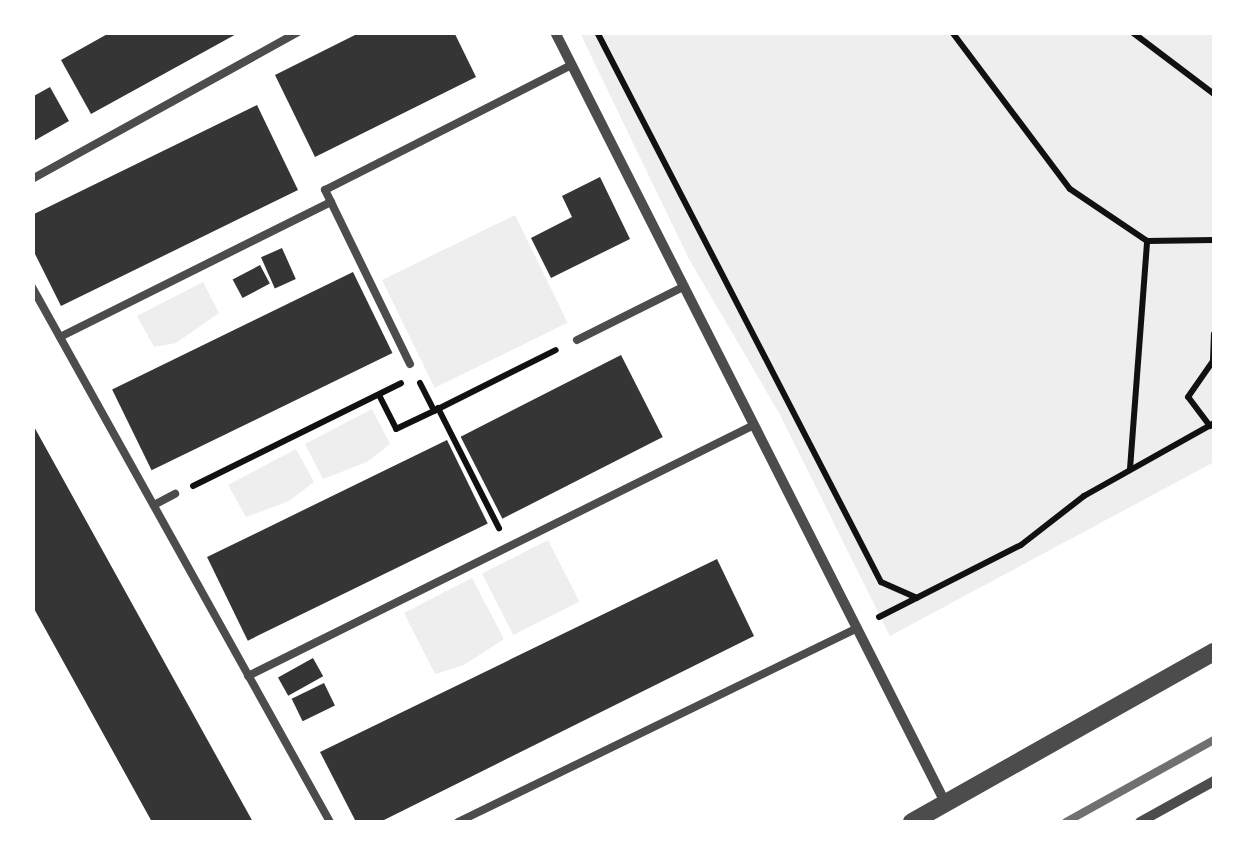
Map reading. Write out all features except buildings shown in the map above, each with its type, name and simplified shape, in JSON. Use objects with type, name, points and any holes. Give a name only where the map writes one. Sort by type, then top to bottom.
[{"type":"street","points":[[556,32],[750,427],[946,804]]},
{"type":"street","points":[[912,822],[1214,652]]},
{"type":"street","points":[[1140,822],[1214,781]]},
{"type":"lane","points":[[32,179],[298,32]]},
{"type":"lane","points":[[410,364],[325,190],[571,65]]},
{"type":"lane","points":[[60,337],[331,202]]},
{"type":"lane","points":[[32,287],[330,822]]},
{"type":"lane","points":[[577,340],[682,288]]},
{"type":"lane","points":[[248,676],[750,427]]},
{"type":"lane","points":[[154,505],[175,494]]},
{"type":"lane","points":[[458,822],[855,630]]},
{"type":"path","points":[[597,32],[881,582],[917,598]]},
{"type":"path","points":[[952,32],[1070,189],[1146,241],[1214,240]]},
{"type":"path","points":[[1132,32],[1214,94]]},
{"type":"path","points":[[1130,471],[1146,241]]},
{"type":"path","points":[[855,630],[1020,545],[1130,471],[1212,424],[1188,397],[1213,361],[1214,334]]},
{"type":"path","points":[[378,394],[396,429],[577,340]]},
{"type":"path","points":[[175,494],[416,376],[508,546]]},
{"type":"shaded area","points":[[580,33],[1214,33],[1214,462],[890,636],[779,413],[689,259]]},
{"type":"shaded area","points":[[515,215],[568,323],[435,388],[382,280]]},
{"type":"shaded area","points":[[203,282],[219,313],[176,343],[154,347],[137,316]]},
{"type":"shaded area","points":[[372,409],[390,444],[367,462],[323,479],[305,444]]},
{"type":"shaded area","points":[[296,449],[314,482],[289,501],[246,517],[228,485]]},
{"type":"shaded area","points":[[548,540],[579,601],[513,635],[482,574]]},
{"type":"shaded area","points":[[472,578],[504,639],[464,665],[435,674],[404,613]]},
{"type":"railway","points":[[1066,822],[1214,740]]}]
